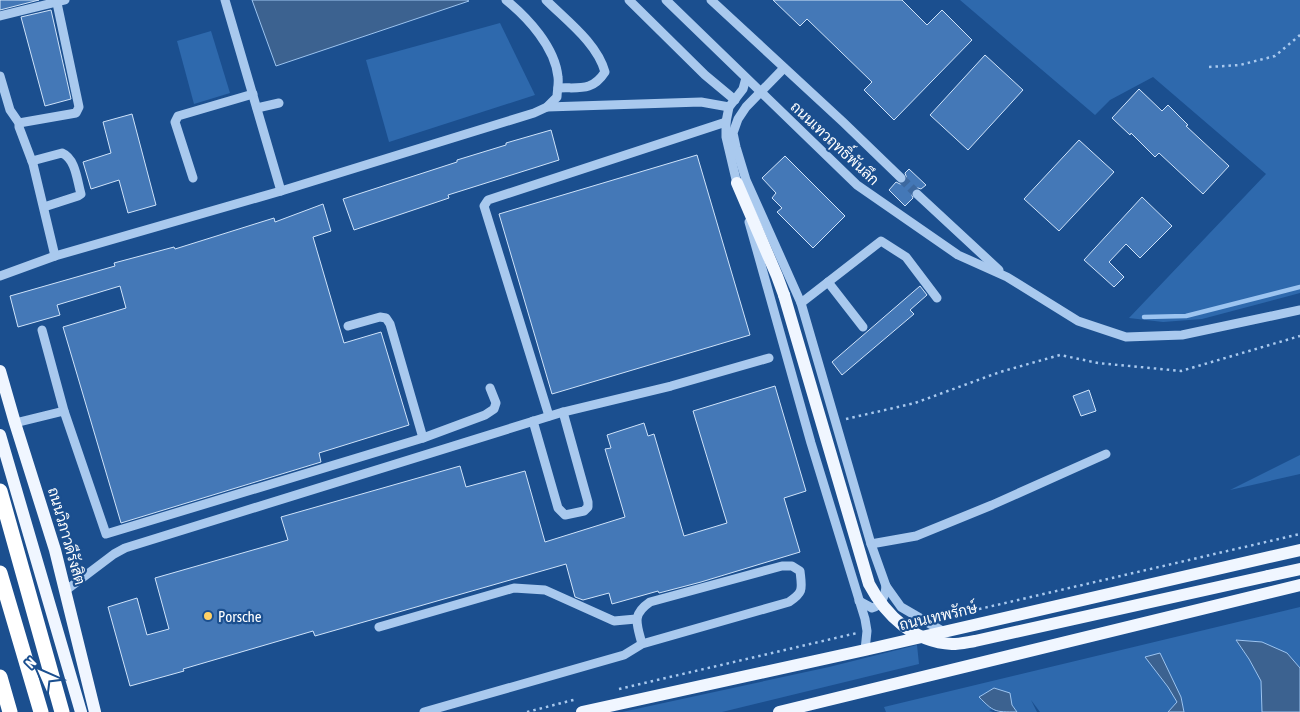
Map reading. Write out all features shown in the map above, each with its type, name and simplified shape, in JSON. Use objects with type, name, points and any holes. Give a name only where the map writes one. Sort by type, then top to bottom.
[{"type":"highway","points":[[0,491],[62,712]]},
{"type":"highway","points":[[0,573],[41,712]]},
{"type":"highway","points":[[0,599],[33,712]]},
{"type":"highway","points":[[0,677],[10,712]]},
{"type":"main road","points":[[737,183],[784,295],[869,584],[877,600],[894,620],[910,632],[931,641],[953,644],[975,641],[1300,569]]},
{"type":"main road","name":"ถนนวิภาวดีรังสิต","points":[[0,371],[55,550],[95,712]]},
{"type":"main road","points":[[0,435],[81,712]]},
{"type":"main road","name":"ถนนเทพรักษ์","points":[[582,712],[865,650],[1300,550]]},
{"type":"main road","points":[[779,712],[1300,585]]},
{"type":"street","points":[[225,0],[281,191]]},
{"type":"street","points":[[0,276],[54,256],[281,191],[534,113],[547,107],[557,97],[558,78],[555,64],[548,48],[521,12],[506,0]]},
{"type":"street","points":[[546,0],[596,50],[606,72],[592,86],[558,88]]},
{"type":"street","points":[[629,0],[732,104]]},
{"type":"street","name":"ถนนเทวฤทธิ์พันลึก","points":[[666,0],[857,185],[958,255],[1007,277],[1078,321],[1126,337],[1182,335],[1300,310]]},
{"type":"street","name":"ถนนเทวฤทธิ์พันลึก","points":[[711,0],[901,178]]},
{"type":"street","points":[[0,16],[61,2],[79,106],[76,113],[19,122]]},
{"type":"street","points":[[784,68],[746,107],[738,119],[733,133],[736,147],[746,180],[801,303],[871,544],[886,586],[901,607],[944,632]]},
{"type":"street","points":[[0,76],[10,110],[19,122],[32,161],[54,256]]},
{"type":"street","points":[[746,78],[743,89],[732,104],[726,122],[726,137],[737,183],[814,452],[859,601],[867,631],[865,650]]},
{"type":"street","points":[[193,178],[175,122],[178,116],[253,94]]},
{"type":"street","points":[[547,107],[701,102],[732,104]]},
{"type":"street","points":[[257,108],[279,103]]},
{"type":"street","points":[[549,416],[484,206],[488,200],[726,122]]},
{"type":"street","points":[[32,161],[62,153],[66,155],[73,164],[81,194],[44,207]]},
{"type":"street","name":"ถนนเทวฤทธิ์พันลึก","points":[[917,194],[1007,277]]},
{"type":"street","points":[[801,303],[881,241],[906,257],[937,298]]},
{"type":"street","points":[[828,282],[863,327]]},
{"type":"street","points":[[348,326],[380,317],[386,318],[390,324],[423,438]]},
{"type":"street","points":[[42,330],[64,411],[106,534],[423,438],[490,412],[494,409],[496,403],[490,388]]},
{"type":"street","points":[[65,591],[114,554],[125,548],[549,416],[671,386],[769,358]]},
{"type":"street","points":[[15,424],[64,411]]},
{"type":"street","points":[[533,421],[558,508],[565,515],[584,511],[588,507],[588,502],[563,412]]},
{"type":"street","points":[[871,544],[916,536],[992,505],[1106,454]]},
{"type":"street","points":[[424,712],[624,655],[642,644],[789,602],[799,595],[802,588],[800,571],[792,566],[782,566],[650,602],[640,608],[636,619],[642,644]]},
{"type":"street","points":[[859,601],[872,608],[877,606],[885,595],[886,586]]},
{"type":"street","points":[[379,627],[514,588],[545,590],[614,621],[636,619]]},
{"type":"path","points":[[1209,67],[1240,65],[1275,56],[1300,35]]},
{"type":"path","points":[[835,422],[915,403],[1000,372],[1060,355],[1098,363],[1181,371],[1300,336]]},
{"type":"path","points":[[938,618],[1300,534]]},
{"type":"path","points":[[619,689],[853,634]]},
{"type":"path","points":[[526,712],[581,698]]},
{"type":"shaded area","points":[[252,0],[467,0],[469,1],[276,66]]},
{"type":"shaded area","points":[[960,0],[1300,0],[1300,293],[1202,319],[1163,322],[1129,318],[1266,174],[1153,77],[1110,100],[1095,115]]},
{"type":"shaded area","points":[[500,23],[535,95],[389,142],[366,60]]},
{"type":"shaded area","points":[[211,31],[230,93],[194,104],[177,41]]},
{"type":"shaded area","points":[[1300,455],[1300,474],[1230,490]]},
{"type":"shaded area","points":[[1300,607],[1300,668],[1287,653],[1236,641],[1261,681],[1262,712],[1184,712],[1181,697],[1145,657],[1177,702],[1168,712],[1040,712],[1031,700],[1037,712],[1017,712],[1012,705],[989,710],[993,712],[886,712],[884,707]]},
{"type":"shaded area","points":[[1236,640],[1262,642],[1287,653],[1300,668],[1300,712],[1262,712],[1261,681]]},
{"type":"shaded area","points":[[917,645],[919,664],[722,712],[622,712],[829,667]]},
{"type":"shaded area","points":[[1160,653],[1181,697],[1184,712],[1168,712],[1177,702],[1145,657]]},
{"type":"shaded area","points":[[994,688],[1010,693],[1012,705],[1017,712],[995,710],[979,697]]},
{"type":"building","points":[[0,0],[39,0],[0,10]]},
{"type":"building","points":[[773,0],[902,0],[927,25],[942,10],[972,40],[894,120],[864,90],[872,82],[807,19],[800,26]]},
{"type":"building","points":[[51,10],[71,99],[45,106],[21,17]]},
{"type":"building","points":[[985,55],[1023,90],[968,150],[930,115]]},
{"type":"building","points":[[1139,89],[1162,111],[1168,105],[1188,125],[1186,126],[1229,166],[1203,194],[1159,153],[1155,157],[1131,133],[1130,135],[1112,118]]},
{"type":"building","points":[[132,114],[156,205],[128,213],[119,180],[91,189],[83,162],[111,153],[103,122]]},
{"type":"building","points":[[551,130],[559,160],[448,195],[449,198],[354,230],[343,199],[457,162],[457,160],[506,145],[506,143]]},
{"type":"building","points":[[1079,140],[1114,172],[1059,231],[1024,199]]},
{"type":"building","points":[[697,155],[750,335],[552,394],[499,214]]},
{"type":"building","points":[[785,156],[845,216],[813,248],[777,212],[782,208],[772,198],[776,193],[762,178]]},
{"type":"building","points":[[909,169],[926,185],[921,189],[913,189],[911,193],[913,198],[905,206],[889,190],[896,182],[900,184],[905,183],[907,179],[905,173]]},
{"type":"building","points":[[1142,197],[1172,226],[1140,258],[1126,244],[1109,262],[1124,277],[1114,287],[1084,260]]},
{"type":"building","points":[[323,204],[331,231],[313,237],[344,343],[381,332],[409,425],[319,453],[321,462],[121,523],[63,327],[126,308],[120,286],[57,305],[60,315],[18,327],[10,296],[115,266],[114,263],[174,247],[175,249],[274,218],[275,222]]},
{"type":"building","points":[[920,286],[927,295],[910,310],[914,314],[842,375],[832,362]]},
{"type":"building","points":[[775,386],[806,491],[784,498],[800,552],[701,582],[659,593],[658,591],[612,604],[609,593],[583,600],[575,597],[566,564],[315,636],[313,631],[130,686],[108,607],[137,598],[147,635],[169,629],[155,578],[288,540],[281,517],[460,466],[466,487],[525,471],[545,542],[625,517],[605,449],[611,448],[607,435],[644,423],[648,436],[654,434],[684,536],[727,523],[693,411]]},
{"type":"building","points":[[1089,390],[1096,411],[1081,416],[1073,396]]},
{"type":"waterway","points":[[1144,317],[1186,316],[1300,287]]},
{"type":"tunnel","points":[[901,178],[917,194]]},
{"type":"place","name":"Porsche","points":[[208,616]]}]
